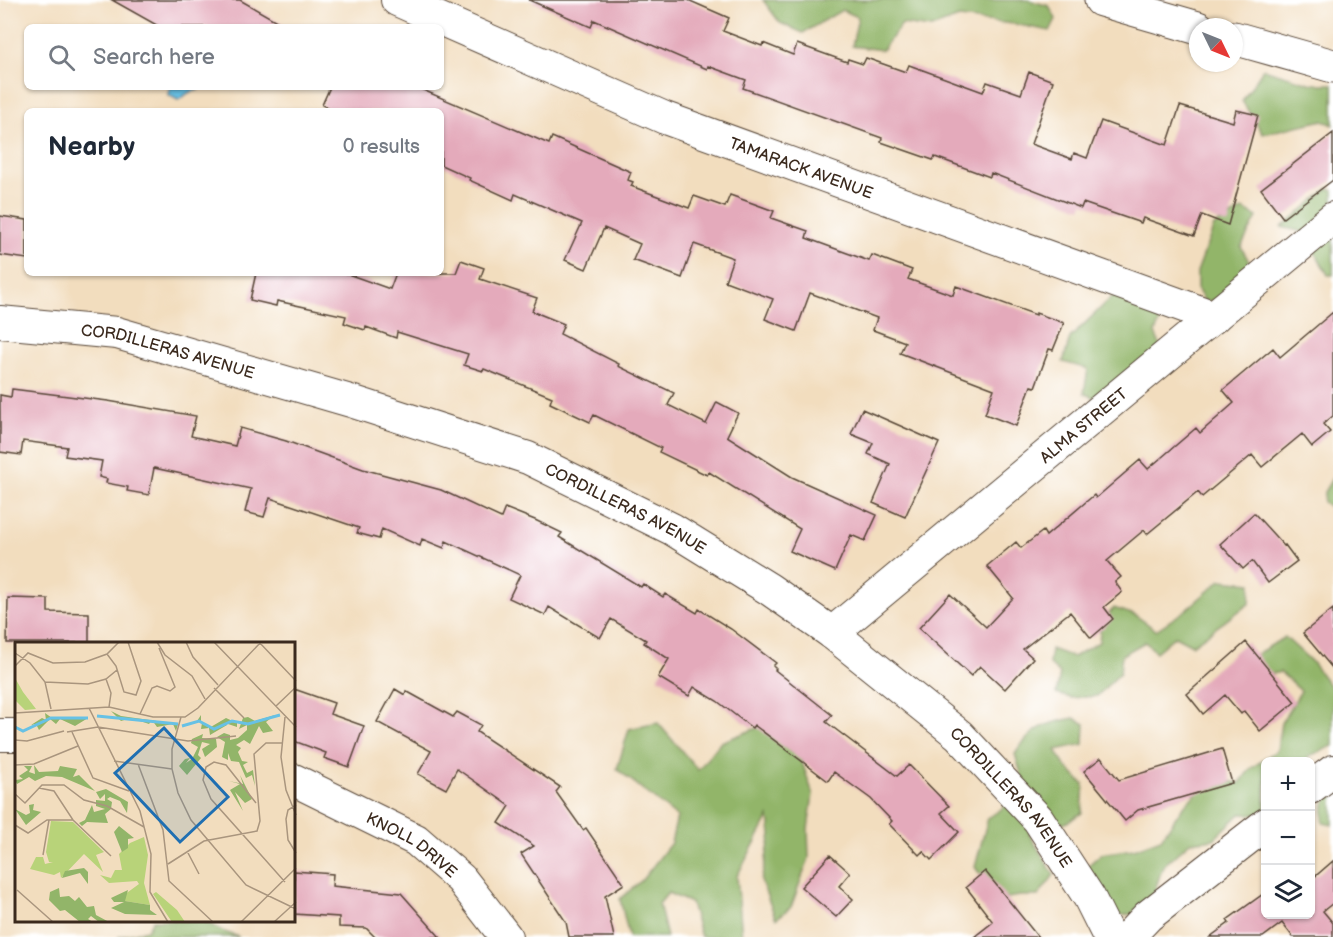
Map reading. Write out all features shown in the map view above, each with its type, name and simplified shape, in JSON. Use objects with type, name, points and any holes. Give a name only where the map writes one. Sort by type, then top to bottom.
[{"type":"main road","points":[[1101,0],[1189,25]]},
{"type":"main road","points":[[1243,41],[1333,66]]},
{"type":"street","name":"TAMARACK AVENUE","points":[[397,0],[665,118],[1214,317]]},
{"type":"street","name":"ALMA STREET","points":[[832,633],[1333,218]]},
{"type":"street","name":"CORDILLERAS AVENUE","points":[[0,322],[117,333],[354,402],[528,458],[672,529],[769,589],[832,633],[959,735],[1038,819],[1089,897],[1109,937]]},
{"type":"street","points":[[1315,785],[1333,771]]},
{"type":"street","name":"KNOLL DRIVE","points":[[296,781],[416,840],[460,879],[506,937]]},
{"type":"street","points":[[1128,937],[1148,916],[1261,828]]},
{"type":"green space","points":[[763,0],[1028,0],[1049,6],[1056,19],[1050,31],[1014,24],[959,18],[931,28],[902,24],[882,50],[852,46],[858,17],[842,10],[803,33],[780,23]]},
{"type":"green space","points":[[1263,69],[1313,84],[1333,84],[1333,125],[1323,120],[1263,134],[1242,101]]},
{"type":"green space","points":[[1329,188],[1333,190],[1333,275],[1328,275],[1303,232],[1282,227]]},
{"type":"green space","points":[[1243,209],[1257,217],[1241,247],[1251,265],[1252,292],[1205,302],[1197,289],[1197,272],[1214,226]]},
{"type":"green space","points":[[1114,295],[1166,308],[1155,333],[1164,354],[1094,398],[1084,393],[1088,369],[1063,362],[1070,338]]},
{"type":"green space","points":[[1333,477],[1333,509],[1323,502],[1324,492]]},
{"type":"green space","points":[[1221,580],[1251,583],[1250,603],[1192,645],[1175,636],[1156,652],[1145,642],[1122,655],[1120,673],[1097,696],[1071,698],[1056,694],[1060,674],[1049,664],[1051,649],[1073,657],[1099,642],[1101,622],[1114,608],[1135,615],[1156,630],[1186,610]]},
{"type":"green space","points":[[1285,637],[1311,661],[1333,690],[1333,746],[1309,757],[1267,757],[1277,750],[1281,723],[1301,691],[1280,672],[1242,682],[1238,667]]},
{"type":"green space","points":[[1074,718],[1085,724],[1084,744],[1056,750],[1065,766],[1084,785],[1082,813],[1064,824],[1044,816],[1029,834],[1054,875],[1038,896],[1001,899],[975,867],[988,818],[1003,808],[1022,777],[1015,754],[1027,738],[1047,725]]},
{"type":"green space","points":[[778,720],[793,736],[813,794],[808,829],[809,858],[791,907],[776,919],[761,881],[771,835],[769,817],[737,876],[742,937],[701,937],[691,903],[668,893],[659,904],[667,937],[629,937],[620,899],[642,880],[671,843],[677,817],[617,769],[629,729],[658,723],[698,770],[721,742]]},
{"type":"green space","points":[[1261,761],[1261,815],[1240,814],[1214,839],[1190,842],[1163,866],[1154,893],[1131,914],[1110,917],[1082,871],[1101,854],[1134,849],[1161,839],[1182,808],[1210,779],[1240,783],[1250,769]]},
{"type":"green space","points":[[1333,789],[1333,825],[1323,823],[1324,804]]},
{"type":"green space","points":[[152,922],[206,922],[239,937],[118,937],[147,930]]},
{"type":"water","points":[[170,90],[198,90],[178,100],[169,95]]},
{"type":"building","points":[[112,0],[240,0],[282,24],[155,24]]},
{"type":"building","points":[[529,0],[688,0],[729,18],[723,31],[762,46],[763,43],[793,55],[797,44],[847,62],[848,59],[863,64],[866,58],[906,72],[909,65],[983,92],[987,82],[1021,94],[1029,72],[1053,81],[1031,144],[1072,159],[1074,153],[1087,158],[1101,121],[1167,145],[1180,106],[1233,122],[1236,110],[1258,115],[1228,225],[1202,215],[1194,236],[1143,218],[1141,223],[1083,203],[1081,208],[991,173],[990,177],[935,157],[933,160],[881,142],[882,138],[743,88],[746,80],[708,66],[707,69],[594,20],[591,27]]},
{"type":"building","points":[[329,90],[423,90],[549,144],[552,137],[631,172],[628,180],[633,182],[631,186],[689,208],[694,196],[725,207],[730,195],[774,211],[771,218],[808,231],[806,238],[869,261],[872,255],[912,270],[908,279],[953,295],[956,286],[1064,323],[1053,350],[1049,349],[1035,387],[1031,386],[1016,426],[985,414],[994,389],[900,353],[905,342],[873,330],[877,318],[810,293],[796,331],[765,319],[773,299],[725,281],[733,258],[694,244],[682,278],[633,260],[640,244],[604,228],[586,269],[565,260],[582,223],[515,194],[513,200],[444,166],[444,108],[328,108],[322,105]]},
{"type":"building","points":[[1333,133],[1333,180],[1283,218],[1261,189]]},
{"type":"building","points":[[0,216],[24,220],[24,259],[0,255]]},
{"type":"building","points":[[461,260],[484,268],[480,279],[537,298],[532,311],[564,324],[560,334],[674,393],[668,405],[706,424],[717,402],[738,413],[727,436],[792,477],[877,515],[865,541],[851,535],[835,571],[790,551],[800,529],[709,472],[707,475],[659,452],[661,448],[594,415],[590,422],[550,403],[552,397],[484,369],[483,371],[464,365],[468,354],[397,332],[396,338],[366,327],[365,330],[344,323],[346,316],[277,301],[276,306],[250,300],[255,276],[353,276],[390,289],[395,276],[444,276],[444,273],[456,273]]},
{"type":"building","points":[[1333,312],[1333,416],[1323,424],[1330,432],[1312,447],[1302,434],[1262,467],[1252,455],[1202,497],[1198,492],[1147,534],[1144,530],[1107,561],[1121,577],[1115,582],[1122,592],[1104,607],[1113,619],[1091,638],[1070,612],[1023,649],[1033,658],[1005,689],[980,666],[971,676],[919,628],[950,594],[986,627],[1013,598],[987,566],[1016,542],[1021,548],[1043,531],[1046,536],[1094,495],[1096,498],[1140,460],[1148,469],[1196,428],[1200,433],[1234,403],[1223,390],[1273,348],[1280,357]]},
{"type":"building","points":[[12,389],[108,401],[196,416],[191,436],[235,446],[240,428],[286,441],[363,469],[441,490],[501,518],[505,508],[535,520],[562,533],[559,537],[641,587],[643,584],[663,597],[665,594],[697,613],[699,609],[731,629],[776,663],[773,666],[775,670],[832,715],[826,722],[897,776],[909,765],[949,806],[941,813],[959,832],[931,860],[923,851],[919,855],[889,824],[892,821],[871,799],[834,772],[828,781],[754,725],[752,728],[717,701],[694,687],[689,696],[658,677],[669,659],[644,643],[646,640],[611,619],[600,638],[549,607],[545,615],[509,598],[520,575],[446,541],[444,548],[422,539],[420,546],[382,529],[379,539],[357,533],[359,528],[270,498],[264,517],[245,512],[251,489],[154,468],[149,495],[127,491],[128,487],[106,483],[107,479],[99,477],[102,461],[65,456],[67,447],[23,441],[21,455],[0,452],[0,395],[11,397]]},
{"type":"building","points":[[862,409],[939,443],[905,517],[873,503],[890,464],[868,454],[873,443],[851,434]]},
{"type":"building","points":[[1254,513],[1297,561],[1268,583],[1252,561],[1243,569],[1220,544]]},
{"type":"building","points":[[8,598],[48,599],[48,612],[89,613],[89,642],[7,643]]},
{"type":"building","points":[[1333,609],[1333,669],[1303,633]]},
{"type":"building","points":[[1246,642],[1295,702],[1260,731],[1244,711],[1241,714],[1225,695],[1203,714],[1187,694]]},
{"type":"building","points":[[395,689],[405,695],[406,691],[453,717],[457,712],[481,725],[477,732],[560,787],[556,792],[583,830],[586,828],[624,884],[605,896],[614,937],[569,937],[566,922],[521,854],[534,846],[499,823],[510,806],[457,769],[446,789],[418,774],[431,751],[377,722]]},
{"type":"building","points":[[296,690],[334,703],[330,714],[364,726],[349,767],[324,758],[326,753],[296,742]]},
{"type":"building","points":[[1222,749],[1232,783],[1138,810],[1125,821],[1084,771],[1101,758],[1119,780]]},
{"type":"building","points":[[830,855],[850,873],[839,886],[853,899],[836,917],[801,887]]},
{"type":"building","points":[[1333,861],[1333,903],[1323,911],[1333,923],[1333,937],[1293,937],[1282,923],[1263,937],[1210,937],[1229,923],[1227,920],[1261,896],[1261,919],[1315,919],[1315,877]]},
{"type":"building","points":[[296,871],[333,874],[332,886],[401,893],[440,937],[375,937],[366,928],[339,927],[339,917],[296,914]]},
{"type":"building","points":[[985,871],[1038,937],[974,937],[993,922],[966,887]]}]
